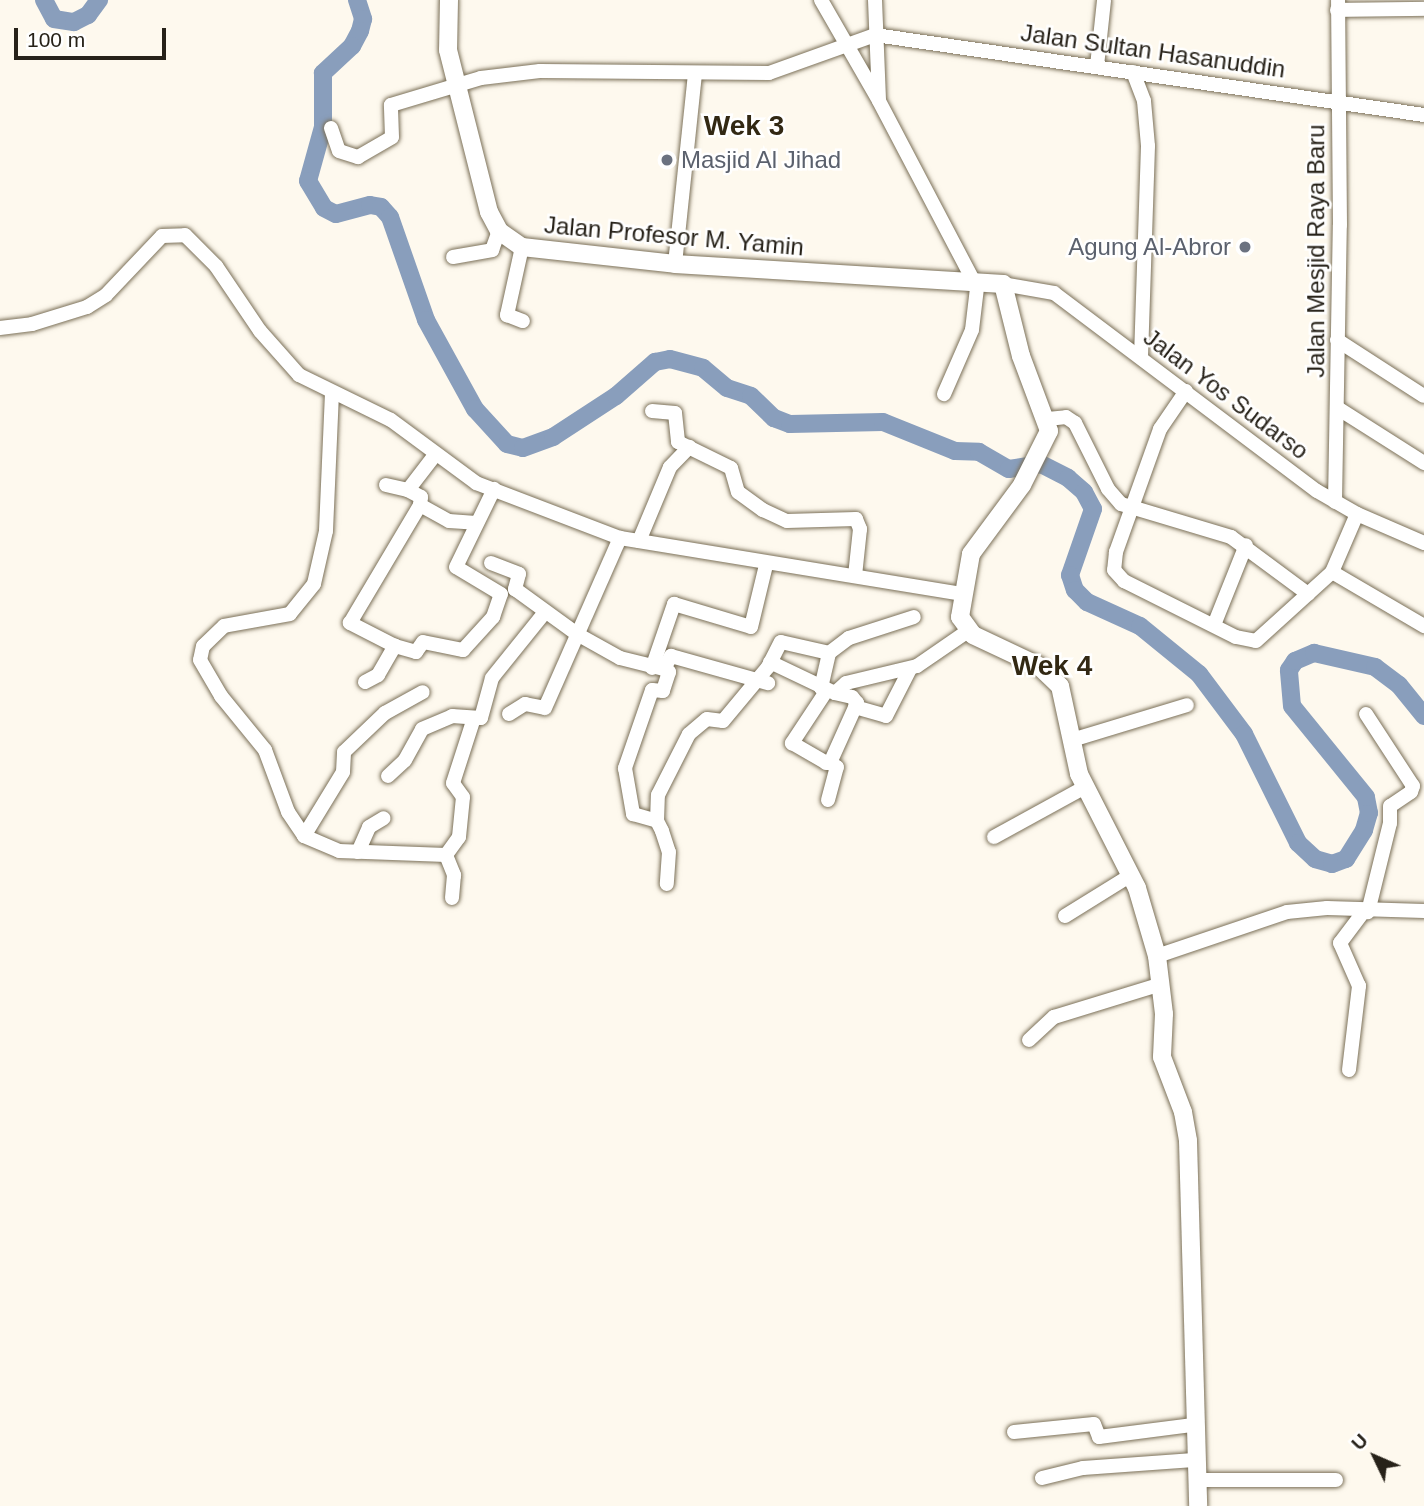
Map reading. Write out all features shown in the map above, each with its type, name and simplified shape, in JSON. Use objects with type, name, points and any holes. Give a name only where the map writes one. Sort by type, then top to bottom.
[{"type":"main road","points":[[449,0],[448,50],[489,212],[499,231]]},
{"type":"main road","name":"Jalan Profesor M. Yamin","points":[[499,231],[522,247],[675,264],[1003,284]]},
{"type":"main road","points":[[1003,284],[1021,356],[1048,427],[1022,485],[971,554],[961,594],[960,617],[968,631],[1052,676],[1065,698],[1072,740],[1085,787],[1131,875],[1157,956],[1161,984],[1162,1057],[1183,1112],[1188,1141],[1193,1425],[1198,1506]]},
{"type":"street","points":[[821,0],[879,101],[977,288],[974,325],[944,394]]},
{"type":"street","points":[[875,0],[879,101]]},
{"type":"street","points":[[1097,66],[1104,0]]},
{"type":"street","points":[[1338,5],[1424,9]]},
{"type":"street","name":"Jalan Mesjid Raya Baru","points":[[1335,502],[1339,410],[1338,5]]},
{"type":"street","points":[[331,128],[342,154],[366,155],[392,137],[389,107],[497,75],[540,71],[695,74],[784,71],[844,44],[875,35]]},
{"type":"street","name":"Jalan Sultan Hasanuddin","points":[[875,35],[1338,100],[1424,115]]},
{"type":"street","points":[[1133,72],[1144,101],[1149,146],[1141,357]]},
{"type":"street","points":[[675,264],[695,74]]},
{"type":"street","points":[[453,257],[492,250],[499,231]]},
{"type":"street","points":[[0,328],[32,324],[87,307],[106,295],[154,243],[174,233],[198,245],[282,360],[332,393],[391,420],[456,472],[620,538],[766,565],[855,576],[961,594]]},
{"type":"street","points":[[522,247],[507,315],[523,321]]},
{"type":"street","name":"Jalan Yos Sudarso","points":[[1003,284],[1054,293],[1335,502],[1424,543]]},
{"type":"street","points":[[1337,340],[1424,396]]},
{"type":"street","points":[[1186,391],[1160,429],[1116,552],[1116,573],[1214,625],[1256,641],[1332,572],[1357,514]]},
{"type":"street","points":[[332,393],[326,531],[311,590],[290,614],[224,626],[204,646],[200,660],[221,696],[265,750],[288,812],[304,836],[339,851],[446,855]]},
{"type":"street","points":[[1339,410],[1424,463]]},
{"type":"street","points":[[652,411],[675,414],[677,440],[732,468],[738,492],[781,519],[855,518],[860,529],[855,576]]},
{"type":"street","points":[[1048,427],[1066,417],[1075,423],[1112,496],[1132,509],[1208,529],[1246,545],[1308,594]]},
{"type":"street","points":[[639,541],[670,467],[689,447]]},
{"type":"street","points":[[408,490],[435,455]]},
{"type":"street","points":[[386,485],[408,490],[421,497],[420,505],[350,625],[416,652],[423,642],[463,650],[494,617],[501,594],[456,566],[494,489]]},
{"type":"street","points":[[420,505],[449,521],[476,523]]},
{"type":"street","points":[[509,715],[525,704],[545,708],[558,688],[577,634],[620,538]]},
{"type":"street","points":[[1214,625],[1246,545]]},
{"type":"street","points":[[491,563],[519,574],[515,589],[577,634],[620,658],[669,672],[663,691],[652,690],[625,768],[633,814],[657,821]]},
{"type":"street","points":[[658,668],[674,604],[751,627],[766,565]]},
{"type":"street","points":[[1332,572],[1424,626]]},
{"type":"street","points":[[446,855],[459,836],[463,798],[453,783],[473,721],[484,713],[492,678],[545,612]]},
{"type":"street","points":[[829,653],[849,638],[914,617]]},
{"type":"street","points":[[828,690],[846,683],[910,669],[968,631]]},
{"type":"street","points":[[667,884],[668,852],[657,821],[658,795],[688,734],[707,719],[723,720],[764,681],[770,662],[783,641],[829,653]]},
{"type":"street","points":[[365,682],[381,671],[396,646]]},
{"type":"street","points":[[828,800],[837,767],[831,763],[820,762],[792,743],[828,690],[829,653]]},
{"type":"street","points":[[658,668],[671,656],[764,681]]},
{"type":"street","points":[[770,662],[828,690],[856,699],[831,763]]},
{"type":"street","points":[[855,707],[886,716],[910,669]]},
{"type":"street","points":[[304,836],[342,772],[344,752],[385,713],[423,692]]},
{"type":"street","points":[[1072,740],[1186,705]]},
{"type":"street","points":[[1349,1070],[1359,986],[1339,943],[1365,912],[1390,823],[1390,806],[1411,792],[1413,786],[1366,714]]},
{"type":"street","points":[[388,776],[405,760],[422,729],[452,716],[473,721]]},
{"type":"street","points":[[994,837],[1085,787]]},
{"type":"street","points":[[358,852],[369,827],[384,818]]},
{"type":"street","points":[[446,855],[454,875],[452,898]]},
{"type":"street","points":[[1065,916],[1131,875]]},
{"type":"street","points":[[1157,956],[1287,912],[1327,908],[1365,912],[1424,911]]},
{"type":"street","points":[[1029,1040],[1054,1017],[1161,984]]},
{"type":"street","points":[[1014,1432],[1094,1424],[1099,1437],[1193,1425]]},
{"type":"street","points":[[1042,1478],[1083,1468],[1194,1460]]},
{"type":"street","points":[[1196,1480],[1336,1480]]},
{"type":"waterway","points":[[44,0],[54,19],[74,22],[88,15],[99,0]]},
{"type":"waterway","points":[[357,0],[363,19],[360,31],[352,46],[323,73],[323,127],[308,181],[324,208],[336,214],[370,205],[381,207],[390,217],[426,320],[475,409],[507,444],[523,448],[553,437],[616,396],[655,362],[670,359],[703,368],[727,388],[751,396],[774,418],[790,424],[883,422],[955,451],[979,452],[1009,469],[1041,464],[1068,478],[1084,492],[1093,509],[1070,575],[1075,590],[1087,602],[1140,626],[1199,674],[1244,734],[1298,843],[1315,859],[1332,864],[1346,859],[1364,830],[1369,813],[1366,797],[1292,706],[1289,670],[1295,661],[1314,653],[1375,667],[1399,685],[1424,716]]},
{"type":"place","name":"Masjid Al Jihad","points":[[667,160]]},
{"type":"place","name":"Agung Al-Abror","points":[[1245,247]]},
{"type":"district","name":"Wek 3","points":[[744,126]]},
{"type":"district","name":"Wek 4","points":[[1052,666]]}]
